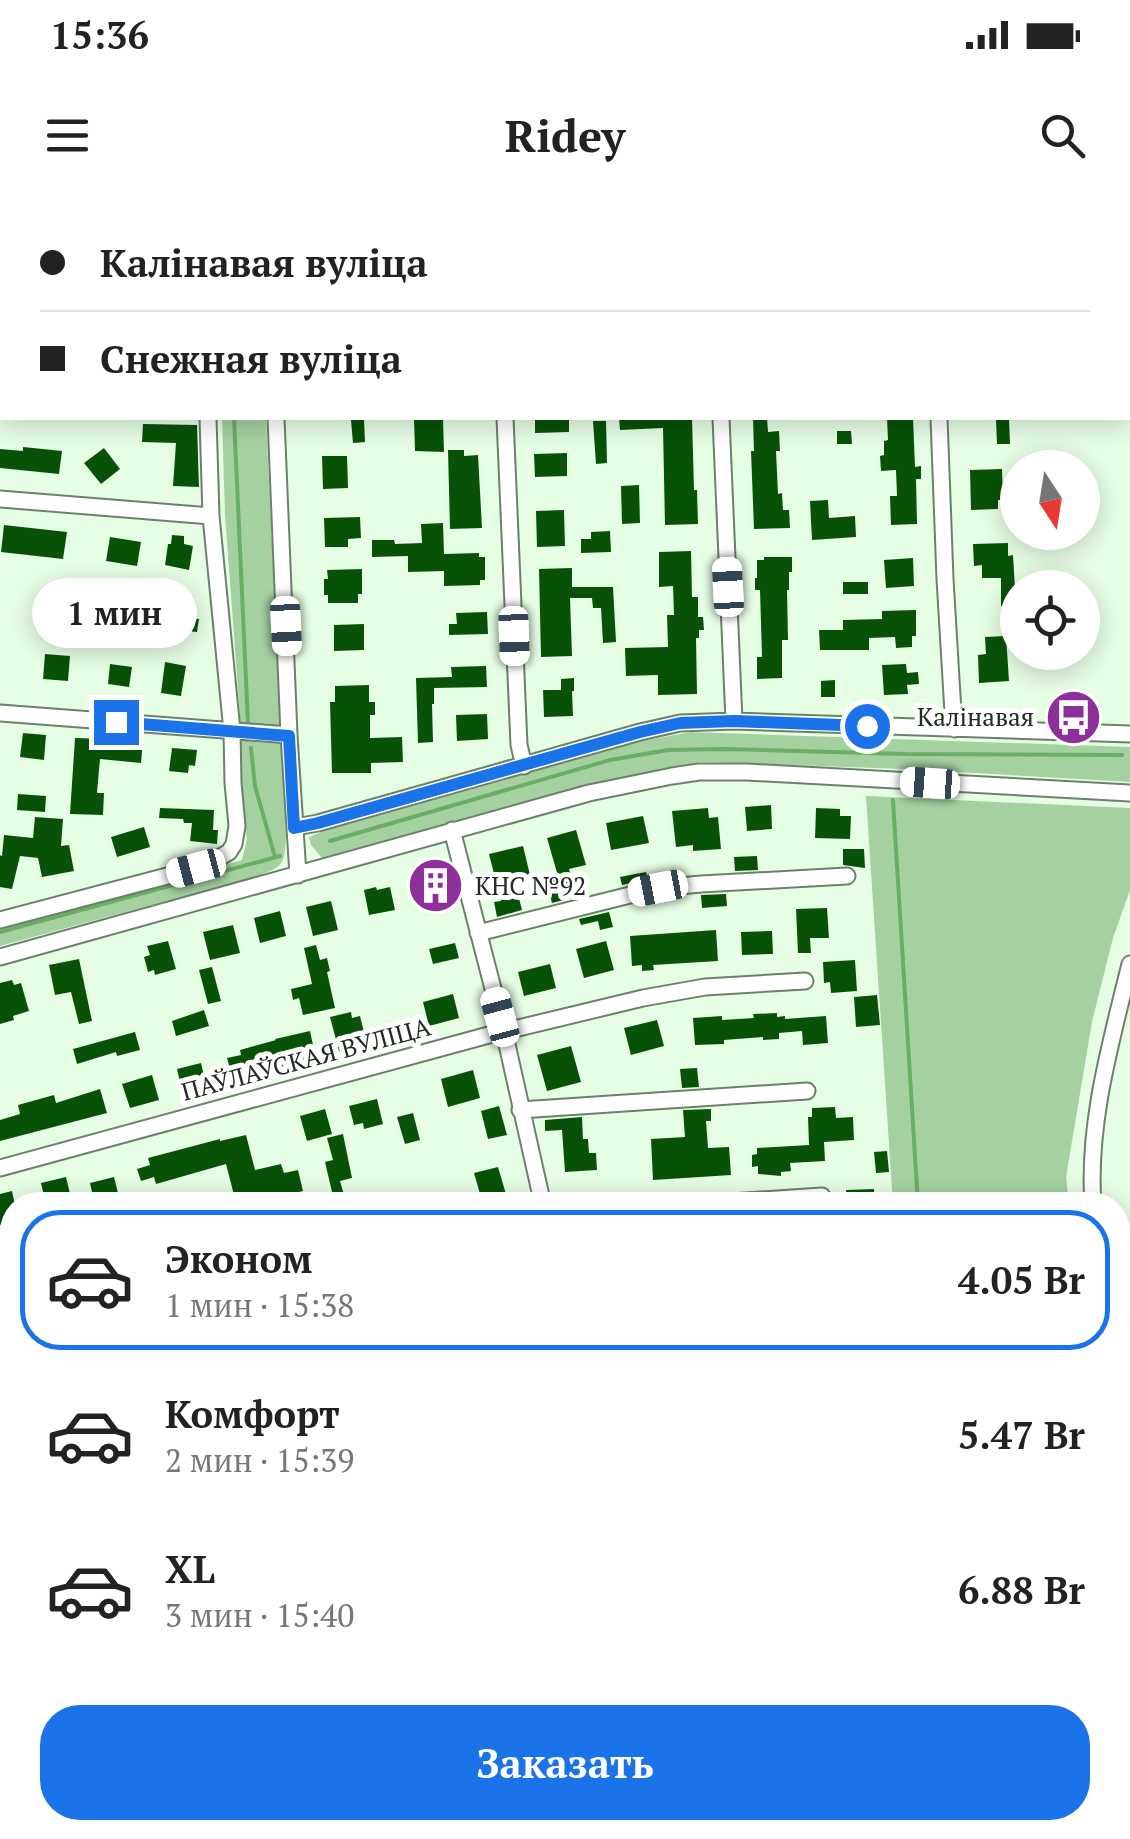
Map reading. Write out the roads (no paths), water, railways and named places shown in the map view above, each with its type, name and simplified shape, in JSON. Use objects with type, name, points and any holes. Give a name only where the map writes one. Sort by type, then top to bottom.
[{"type":"street","points":[[0,920],[196,868],[222,858],[234,844],[238,826],[211,516],[208,420]]},
{"type":"street","points":[[276,420],[298,875]]},
{"type":"street","points":[[505,420],[519,745],[524,766]]},
{"type":"street","points":[[722,420],[734,721]]},
{"type":"street","points":[[938,420],[954,729]]},
{"type":"street","points":[[0,499],[211,516]]},
{"type":"street","points":[[0,712],[289,736]]},
{"type":"street","points":[[294,828],[680,723],[734,721],[1130,734]]},
{"type":"street","points":[[0,957],[590,793],[698,772],[1130,793]]},
{"type":"street","points":[[452,830],[504,1031],[540,1192]]},
{"type":"street","points":[[478,933],[658,888],[847,876]]},
{"type":"street","points":[[1092,1192],[1095,1131],[1130,964]]},
{"type":"street","name":"ПАЎЛАЎСКАЯ ВУЛІЦА","points":[[0,1168],[504,1031],[665,993],[805,981]]},
{"type":"street","points":[[520,1110],[808,1091]]},
{"type":"waterway","points":[[234,420],[248,724]]},
{"type":"waterway","points":[[251,748],[255,786],[275,857]]},
{"type":"waterway","points":[[330,841],[610,760],[668,750],[1122,755]]},
{"type":"waterway","points":[[893,800],[917,1192]]},
{"type":"waterway","points":[[0,932],[280,856]]},
{"type":"place","name":"Калінавая","points":[[1073,717]]},
{"type":"place","name":"КНС №92","points":[[436,886]]}]
